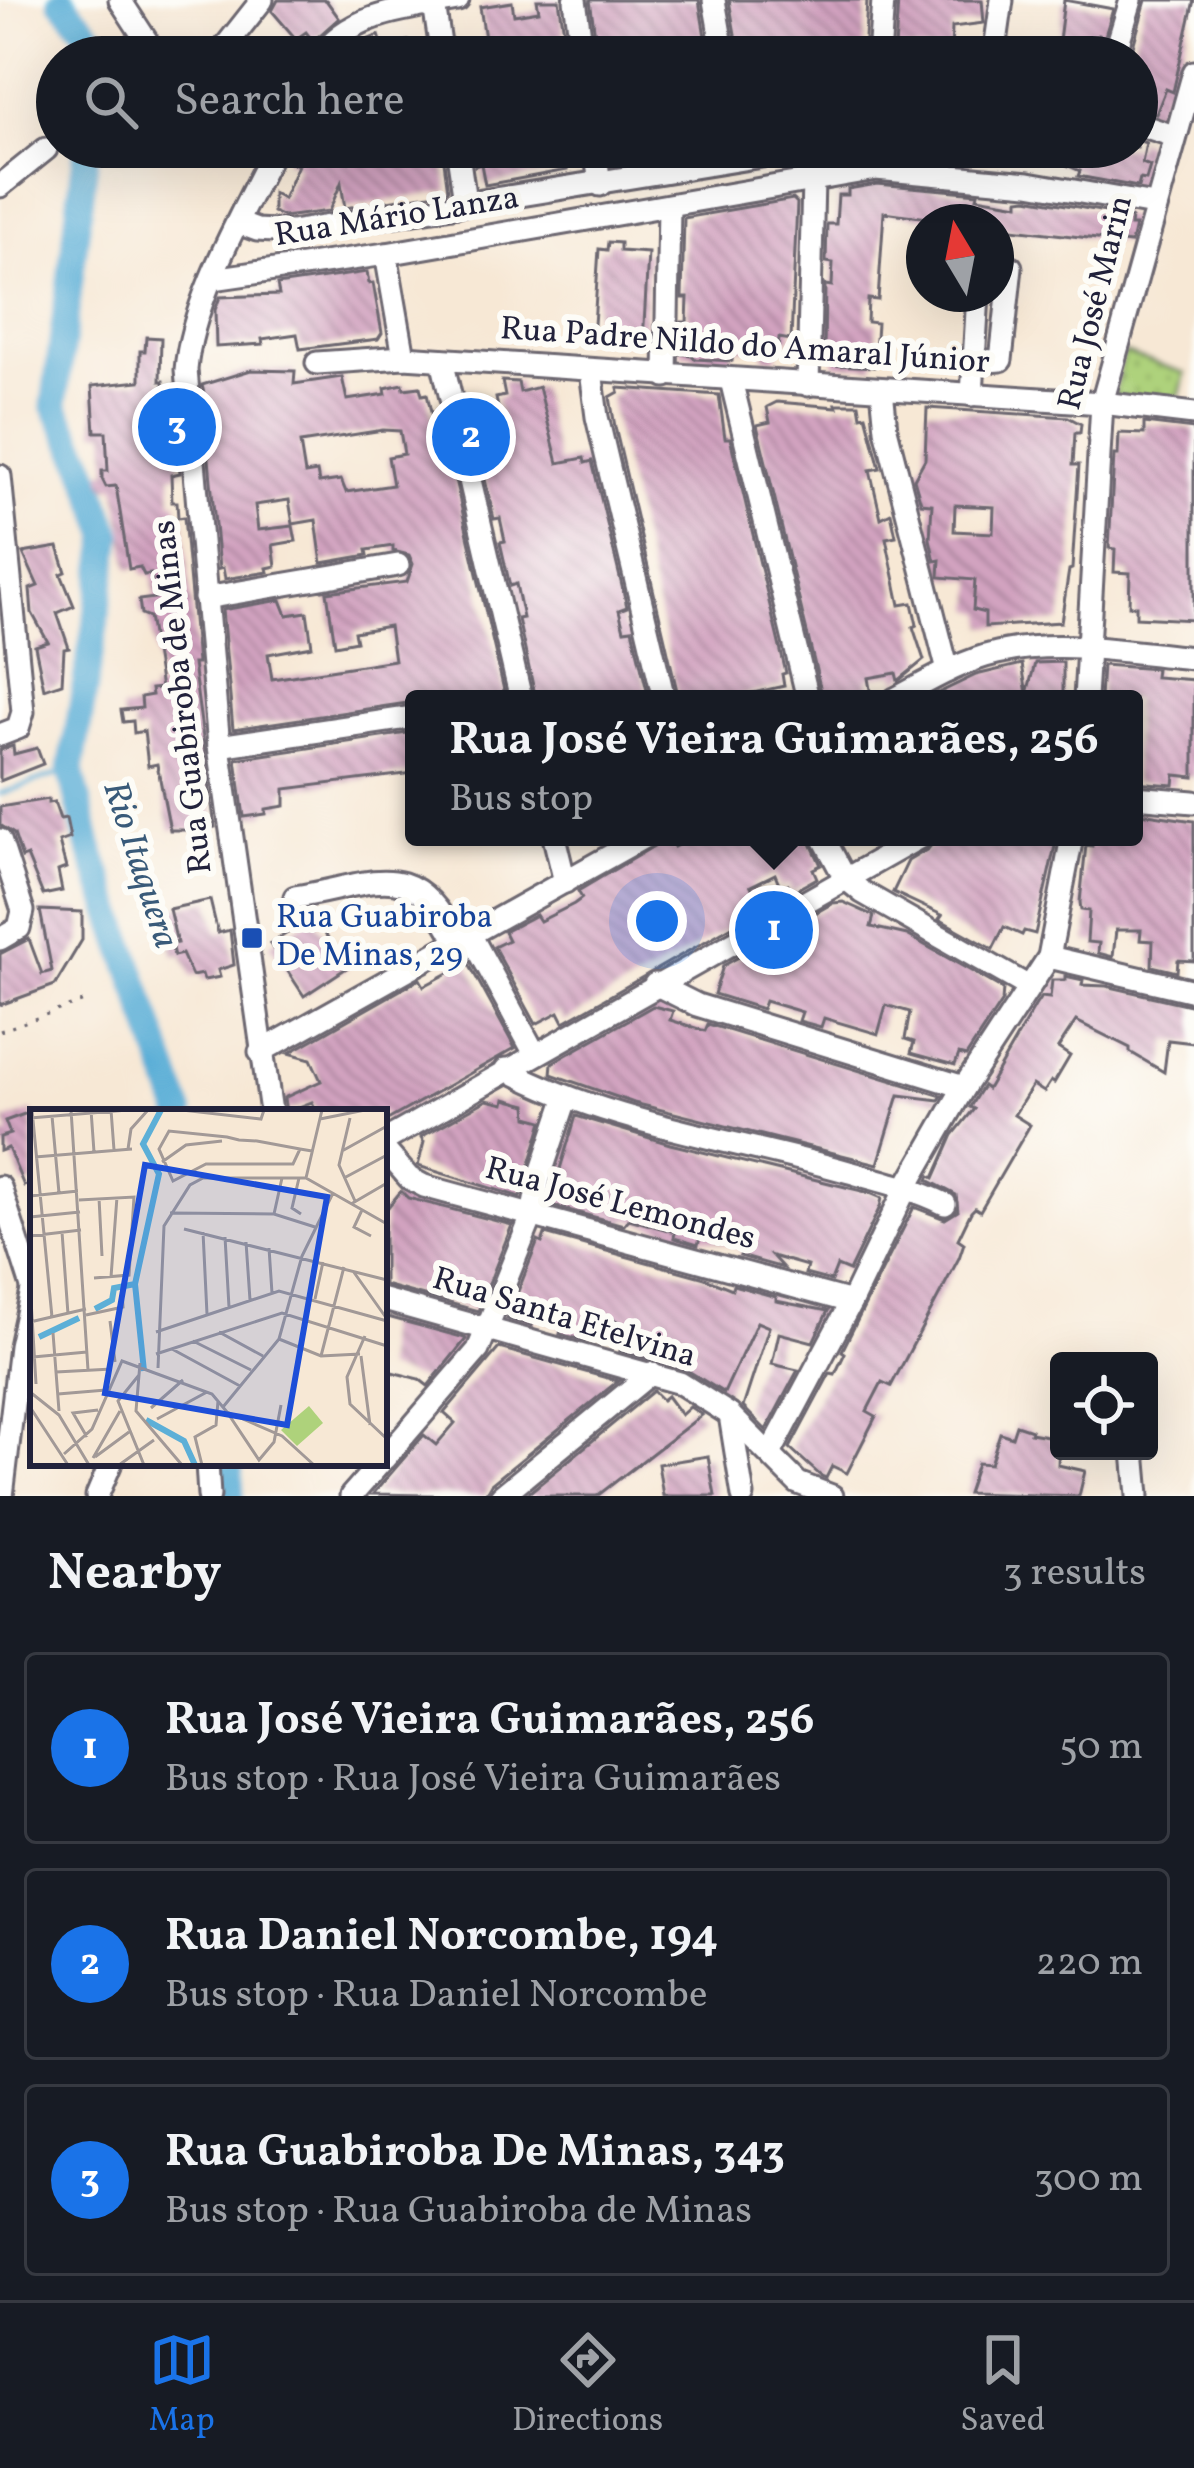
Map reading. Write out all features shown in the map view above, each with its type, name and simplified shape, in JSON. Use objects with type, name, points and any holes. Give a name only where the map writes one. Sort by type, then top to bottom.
[{"type":"street","points":[[120,0],[144,36]]},
{"type":"street","points":[[234,36],[262,0]]},
{"type":"street","points":[[341,36],[356,24],[458,0]]},
{"type":"street","points":[[575,0],[580,36]]},
{"type":"street","points":[[714,0],[720,36]]},
{"type":"street","points":[[880,36],[883,0]]},
{"type":"street","points":[[997,36],[1002,0]]},
{"type":"street","points":[[1120,36],[1131,0]]},
{"type":"street","points":[[434,4],[439,36]]},
{"type":"street","name":"Rua José Marin","points":[[1085,690],[1102,404],[1194,72]]},
{"type":"street","points":[[1158,131],[1174,136]]},
{"type":"street","points":[[0,186],[36,156]]},
{"type":"street","name":"Rua Guabiroba de Minas","points":[[265,168],[213,279],[188,343],[186,370],[219,746],[270,1109]]},
{"type":"street","points":[[460,168],[465,201]]},
{"type":"street","points":[[598,168],[600,184]]},
{"type":"street","name":"Rua Mário Lanza","points":[[238,224],[291,232],[676,168]]},
{"type":"street","name":"Rua Mário Lanza","points":[[213,279],[669,206],[814,180],[847,168]]},
{"type":"street","name":"Rua Mário Lanza","points":[[937,168],[1154,205]]},
{"type":"street","points":[[808,385],[814,180]]},
{"type":"street","points":[[666,376],[669,206]]},
{"type":"street","points":[[386,254],[404,357]]},
{"type":"street","points":[[972,394],[977,312]]},
{"type":"street","points":[[974,362],[1001,360],[1006,312]]},
{"type":"street","name":"Rua Padre Nildo do Amaral Júnior","points":[[317,363],[404,357],[972,394],[1194,414]]},
{"type":"street","points":[[442,360],[519,690]]},
{"type":"street","points":[[591,371],[597,418],[662,690]]},
{"type":"street","points":[[731,380],[806,690]]},
{"type":"street","points":[[882,389],[886,429],[948,671]]},
{"type":"street","name":"Rua Padre Nildo do Amaral Júnior","points":[[1167,411],[1194,404]]},
{"type":"street","points":[[0,476],[23,712],[9,731]]},
{"type":"street","points":[[205,598],[398,565]]},
{"type":"street","points":[[912,690],[995,653],[1037,647],[1194,658]]},
{"type":"street","points":[[219,746],[405,718]]},
{"type":"street","points":[[1143,798],[1194,802]]},
{"type":"street","points":[[0,840],[23,911],[19,928],[0,939]]},
{"type":"street","points":[[556,846],[565,882]]},
{"type":"street","points":[[260,1052],[628,846]]},
{"type":"street","points":[[828,846],[845,878],[907,920],[1029,987]]},
{"type":"street","points":[[387,1143],[506,1069],[904,846]]},
{"type":"street","points":[[770,1454],[906,1188],[964,1087],[1049,957],[1070,846]]},
{"type":"street","points":[[295,897],[344,886],[405,883],[417,888],[464,938],[535,1054]]},
{"type":"street","points":[[1049,957],[1194,992]]},
{"type":"street","points":[[655,984],[697,1005],[964,1087]]},
{"type":"street","points":[[506,1069],[566,1099],[906,1188],[945,1204]]},
{"type":"street","points":[[387,1455],[464,1368],[486,1329],[532,1216],[539,1179],[566,1099]]},
{"type":"street","name":"Rua José Lemondes","points":[[387,1149],[409,1178],[424,1186],[851,1302]]},
{"type":"street","points":[[0,1187],[30,1277]]},
{"type":"street","points":[[2,1484],[15,1385],[11,1341],[30,1294]]},
{"type":"street","name":"Rua Santa Etelvina","points":[[387,1301],[680,1383],[730,1415],[802,1490],[832,1496]]},
{"type":"street","points":[[0,1364],[15,1385]]},
{"type":"street","points":[[501,1496],[651,1373]]},
{"type":"street","points":[[730,1415],[743,1496]]},
{"type":"street","points":[[1135,1460],[1138,1496]]},
{"type":"street","points":[[97,1496],[110,1466]]},
{"type":"street","points":[[207,1466],[209,1496]]},
{"type":"street","points":[[351,1496],[378,1466]]},
{"type":"path","points":[[0,1031],[89,999]]},
{"type":"green space","points":[[1124,353],[1185,373],[1180,394],[1164,403],[1114,395]]},
{"type":"building","points":[[278,0],[326,0],[339,18],[319,36],[306,32],[293,36],[272,11]]},
{"type":"building","points":[[537,0],[559,0],[565,36],[485,36],[480,7],[512,2],[514,15],[539,11]]},
{"type":"building","points":[[590,0],[699,0],[705,36],[595,36]]},
{"type":"building","points":[[729,0],[867,0],[865,36],[735,36]]},
{"type":"building","points":[[898,0],[982,0],[984,23],[952,27],[952,36],[896,36]]},
{"type":"building","points":[[1064,0],[1113,9],[1105,36],[1060,36]]},
{"type":"building","points":[[1146,0],[1194,0],[1173,92],[1166,89],[1158,109],[1158,36],[1136,36]]},
{"type":"building","points":[[297,168],[445,168],[448,191],[345,208],[341,183],[329,211],[284,217],[273,212],[273,193],[283,199]]},
{"type":"building","points":[[482,168],[567,170],[485,185]]},
{"type":"building","points":[[1073,168],[1149,168],[1138,187],[1078,176],[1080,171]]},
{"type":"building","points":[[877,184],[978,193],[977,197],[1019,204],[1019,199],[1027,198],[1117,214],[1131,218],[1130,226],[1135,226],[1131,243],[1014,229],[1014,204],[906,204],[906,215],[884,212],[878,300],[868,299],[867,322],[877,323],[874,367],[834,365],[835,356],[824,355],[825,285],[832,286],[833,263],[826,262],[827,224],[836,224],[838,195],[848,195],[848,189]]},
{"type":"building","points":[[793,199],[797,203],[791,340],[779,338],[777,359],[764,358],[764,350],[733,348],[732,361],[681,354],[688,298],[682,298],[684,218]]},
{"type":"building","points":[[608,242],[620,243],[620,251],[648,253],[643,343],[593,340],[599,249],[607,250]]},
{"type":"building","points":[[367,272],[382,333],[378,339],[300,349],[297,334],[262,339],[263,344],[216,347],[215,310],[220,297],[279,295],[277,285]]},
{"type":"building","points":[[146,337],[161,338],[165,410],[174,410],[180,473],[171,475],[172,502],[177,502],[178,518],[184,517],[197,664],[193,664],[215,827],[199,830],[170,830],[157,764],[148,766],[144,731],[134,733],[133,721],[123,722],[121,710],[142,708],[141,697],[161,688],[149,617],[141,614],[139,600],[155,598],[151,574],[144,575],[140,567],[129,569],[116,486],[106,487],[102,479],[102,471],[108,471],[106,432],[95,432],[92,386],[140,381],[140,351],[145,351]]},
{"type":"building","points":[[251,370],[295,371],[294,384],[342,377],[347,400],[386,394],[385,388],[403,384],[404,389],[420,387],[422,395],[427,394],[432,417],[440,415],[504,690],[405,690],[405,703],[233,729],[222,610],[281,600],[287,615],[307,612],[312,646],[268,654],[272,679],[394,660],[389,626],[354,632],[356,641],[335,645],[327,592],[407,582],[413,564],[409,555],[393,551],[393,546],[322,563],[316,520],[293,524],[289,500],[255,505],[258,530],[293,526],[296,541],[273,545],[276,566],[267,568],[268,572],[225,579],[223,568],[219,569],[207,437],[214,436],[202,385]],"holes":[[[400,431],[404,454],[388,457],[393,485],[346,492],[341,480],[319,483],[317,472],[305,474],[300,443]]]},
{"type":"building","points":[[502,381],[518,382],[520,392],[539,387],[558,463],[592,461],[627,607],[619,610],[624,630],[632,629],[647,690],[534,690],[518,619],[523,618],[516,584],[510,586],[500,518],[494,519],[484,475],[490,473],[476,430],[500,417],[496,398],[505,396]]},
{"type":"building","points":[[618,388],[719,395],[725,438],[730,438],[786,673],[782,674],[784,686],[677,690],[615,427],[610,397]]},
{"type":"building","points":[[777,402],[859,404],[861,416],[866,415],[880,468],[870,470],[881,518],[891,513],[896,536],[886,538],[900,605],[912,603],[917,625],[913,627],[924,660],[898,681],[896,673],[868,678],[870,690],[821,690],[757,425],[770,422],[767,407]]},
{"type":"building","points":[[927,408],[1068,417],[1081,424],[1080,433],[1075,433],[1073,465],[1079,465],[1072,569],[1061,622],[985,627],[985,613],[973,610],[975,580],[939,577],[940,560],[935,561],[930,539],[932,504],[921,503],[914,479],[925,459]],"holes":[[[955,505],[994,507],[993,533],[954,531]]]},
{"type":"building","points":[[1144,423],[1194,429],[1194,620],[1136,617],[1136,606],[1129,606],[1130,573],[1114,572],[1115,549],[1109,548],[1114,455],[1118,455],[1119,433],[1144,434]]},
{"type":"building","points":[[58,547],[66,572],[61,574],[74,606],[57,613],[69,648],[64,649],[62,683],[44,689],[35,646],[48,642],[32,613],[30,589],[38,586],[23,553]]},
{"type":"building","points":[[1063,662],[1063,690],[1028,690],[1035,663]]},
{"type":"building","points":[[1022,664],[1026,690],[945,690],[976,675]]},
{"type":"building","points":[[1102,665],[1156,669],[1155,677],[1194,680],[1194,777],[1175,775],[1174,785],[1143,783],[1143,690],[1101,690]]},
{"type":"building","points":[[405,733],[405,774],[285,789],[285,806],[266,809],[266,814],[244,817],[236,759]]},
{"type":"building","points":[[13,746],[14,754],[37,748],[43,764],[0,781],[0,750]]},
{"type":"building","points":[[54,802],[60,819],[66,818],[70,838],[59,842],[66,868],[58,871],[62,891],[43,895],[14,834],[0,825],[0,807]]},
{"type":"building","points":[[1143,813],[1194,821],[1194,961],[1178,960],[1177,972],[1152,966],[1153,941],[1140,940],[1141,930],[1116,930],[1113,957],[1098,953],[1099,943],[1087,942],[1089,911],[1081,910],[1086,846],[1143,846]]},
{"type":"building","points":[[654,846],[812,846],[821,865],[813,869],[817,878],[792,892],[788,884],[781,888],[775,874],[751,886],[759,901],[749,906],[753,914],[564,1022],[559,1012],[536,1024],[494,947],[508,940],[504,932],[536,915],[540,921],[574,904],[582,898],[578,891]]},
{"type":"building","points":[[1055,846],[1035,934],[1024,931],[1022,935],[1004,927],[993,949],[939,919],[942,915],[893,892],[908,861],[928,849]]},
{"type":"building","points":[[210,900],[218,933],[230,930],[234,965],[218,970],[220,977],[204,980],[202,974],[192,976],[182,954],[174,956],[171,944],[177,943],[169,909]]},
{"type":"building","points":[[843,902],[874,916],[871,927],[907,935],[1003,989],[1002,1001],[955,1065],[911,1053],[914,1042],[905,1039],[910,1012],[886,1005],[878,1034],[824,1018],[821,1027],[799,1021],[802,1012],[765,1001],[762,1009],[714,994],[723,966],[833,903]]},
{"type":"building","points":[[40,910],[82,912],[82,940],[55,985],[0,1005],[0,954],[29,939],[42,974],[52,971]]},
{"type":"building","points":[[313,917],[348,967],[304,996],[270,944]]},
{"type":"building","points":[[464,955],[515,1048],[387,1120],[387,1109],[316,1109],[312,1102],[286,1109],[284,1098],[321,1081],[311,1059],[289,1053],[420,979],[424,986],[454,970],[451,962]]},
{"type":"building","points":[[1065,976],[1083,980],[1082,985],[1194,1006],[1194,1043],[1168,1040],[1164,1072],[1130,1048],[1076,1021],[1058,1048],[1070,1056],[1054,1083],[1044,1092],[1033,1085],[1014,1115],[1030,1125],[980,1211],[971,1212],[958,1239],[964,1243],[959,1258],[891,1386],[882,1382],[867,1411],[876,1416],[847,1473],[832,1466],[826,1478],[821,1476],[790,1448],[830,1373],[835,1374],[914,1207],[945,1219],[958,1211],[956,1195],[928,1180],[934,1178],[953,1135],[974,1109],[970,1107],[983,1086],[987,1089],[1041,997],[1050,998],[1052,980],[1065,980]]},
{"type":"building","points":[[653,1006],[673,1011],[670,1020],[705,1031],[708,1024],[942,1096],[939,1100],[899,1095],[878,1164],[634,1103],[551,1074],[552,1063]]},
{"type":"building","points":[[505,1099],[527,1105],[528,1117],[543,1121],[520,1197],[418,1166],[421,1137],[487,1100],[504,1104]]},
{"type":"building","points":[[30,1112],[30,1184],[24,1186],[8,1148],[0,1151],[0,1137],[10,1134],[5,1121]]},
{"type":"building","points":[[576,1116],[870,1193],[882,1198],[880,1207],[849,1271],[837,1266],[831,1281],[805,1274],[807,1266],[772,1256],[783,1268],[740,1256],[742,1251],[736,1247],[700,1237],[698,1245],[674,1238],[675,1232],[629,1219],[624,1225],[549,1205]]},
{"type":"building","points":[[401,1191],[408,1198],[512,1225],[478,1311],[387,1286],[387,1208]]},
{"type":"building","points":[[545,1234],[732,1289],[733,1285],[776,1297],[776,1301],[828,1311],[813,1342],[779,1333],[772,1364],[798,1370],[766,1430],[743,1407],[769,1327],[757,1322],[724,1393],[685,1369],[620,1351],[630,1326],[605,1316],[599,1333],[587,1335],[585,1341],[560,1334],[562,1326],[535,1317],[532,1326],[507,1319]]},
{"type":"building","points":[[387,1317],[466,1339],[428,1386],[387,1371]]},
{"type":"building","points":[[499,1348],[618,1381],[491,1484],[484,1496],[373,1494],[424,1435],[436,1445],[455,1423],[444,1413]]},
{"type":"building","points":[[653,1391],[662,1400],[667,1396],[681,1415],[690,1407],[702,1415],[597,1496],[525,1496]]},
{"type":"building","points":[[1016,1425],[1050,1436],[1050,1460],[1085,1471],[1079,1496],[967,1493],[977,1463],[990,1464],[1000,1433],[1012,1437]]},
{"type":"building","points":[[708,1456],[715,1496],[663,1496],[658,1464]]},
{"type":"waterway","name":"Rio Itaquera","points":[[61,0],[92,36]]},
{"type":"waterway","name":"Rio Itaquera","points":[[84,168],[54,405],[83,462],[110,536],[71,770],[89,845],[180,1109]]},
{"type":"waterway","points":[[0,794],[71,770]]},
{"type":"waterway","name":"Rio Itaquera","points":[[229,1466],[231,1496]]},
{"type":"place","name":"Rua Guabiroba De Minas, 343","points":[[177,427]]},
{"type":"place","name":"Rua Daniel Norcombe, 194","points":[[471,437]]},
{"type":"place","name":"Rua José Vieira Guimarães, 256","points":[[774,930]]},
{"type":"place","name":"Rua Guabiroba De Minas, 29","points":[[252,938]]}]
